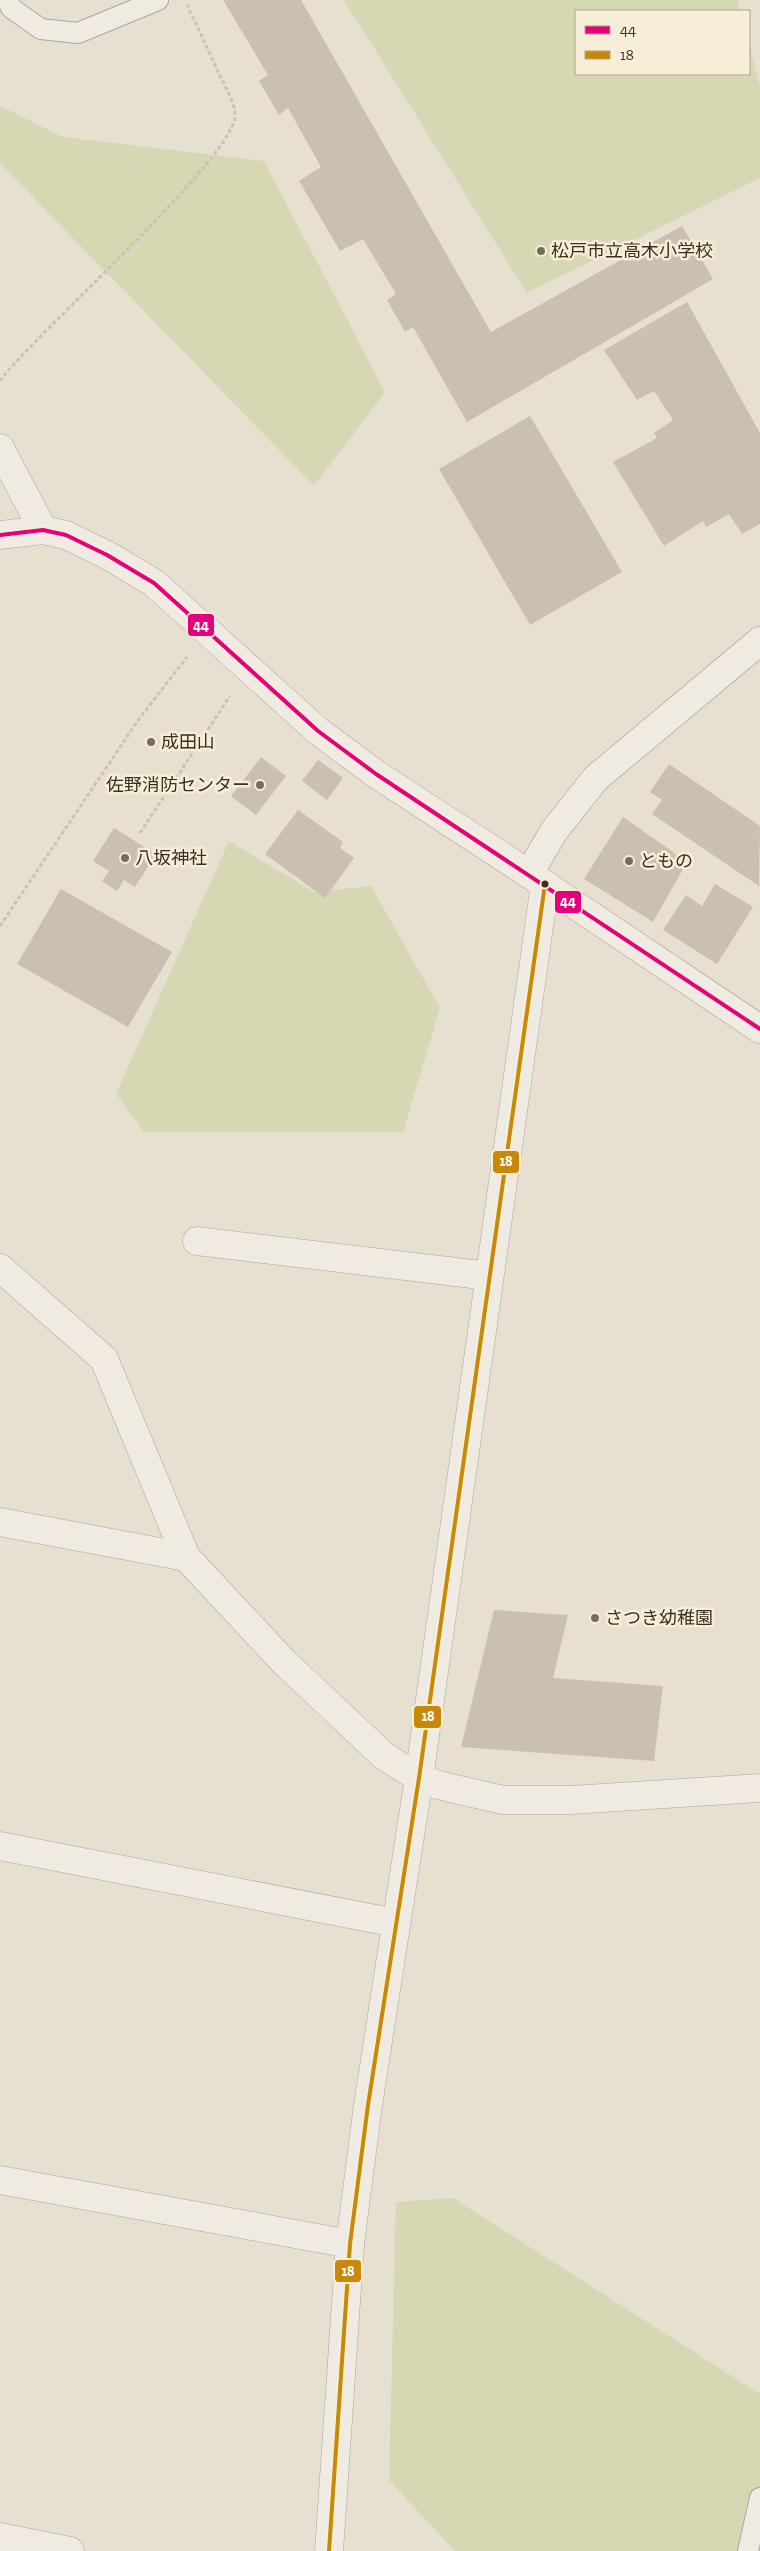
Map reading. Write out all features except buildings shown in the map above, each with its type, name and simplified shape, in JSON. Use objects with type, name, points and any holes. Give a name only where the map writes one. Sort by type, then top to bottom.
[{"type":"street","points":[[0,448],[43,530]]},
{"type":"street","points":[[0,535],[43,530],[74,539],[154,583],[325,737],[376,774],[537,879],[760,1029]]},
{"type":"street","points":[[329,2551],[350,2244],[396,1923],[419,1778],[489,1276],[537,879],[554,831],[596,778],[760,641]]},
{"type":"street","points":[[197,1241],[489,1276]]},
{"type":"street","points":[[0,1268],[104,1359],[186,1558],[291,1668],[384,1756],[419,1778],[438,1785],[504,1800],[571,1800],[760,1788]]},
{"type":"street","points":[[0,1522],[186,1558]]},
{"type":"street","points":[[0,1846],[396,1923]]},
{"type":"street","points":[[0,2180],[350,2244]]},
{"type":"street","points":[[0,2537],[70,2551]]},
{"type":"lane","points":[[8,0],[11,8],[41,29],[78,33],[158,0]]},
{"type":"lane","points":[[748,2551],[760,2498]]},
{"type":"path","points":[[0,382],[10,368],[66,308],[150,225],[193,179],[226,138],[235,114],[230,97],[186,0]]},
{"type":"path","points":[[0,926],[139,719],[208,630]]},
{"type":"path","points":[[140,834],[249,668]]},
{"type":"green space","points":[[344,0],[737,0],[740,10],[575,10],[575,75],[750,75],[750,48],[760,87],[760,178],[527,293]]},
{"type":"green space","points":[[0,106],[63,137],[264,161],[385,392],[314,486],[0,163]]},
{"type":"green space","points":[[229,841],[314,892],[371,886],[440,1008],[403,1132],[144,1132],[116,1094]]},
{"type":"green space","points":[[453,2198],[760,2394],[760,2527],[756,2551],[455,2551],[389,2480],[396,2202]]},
{"type":"transit line","name":"44","points":[[0,535],[43,530],[66,535],[107,555],[154,583],[318,731],[376,774],[760,1029]]},
{"type":"transit line","name":"18","points":[[329,2551],[350,2244],[368,2105],[419,1778],[545,884]]},
{"type":"place","name":"松戸市立高木小学校","points":[[541,251]]},
{"type":"place","name":"成田山","points":[[151,742]]},
{"type":"place","name":"佐野消防センター","points":[[260,785]]},
{"type":"place","name":"八坂神社","points":[[125,858]]},
{"type":"place","name":"ともの","points":[[629,861]]},
{"type":"place","name":"さつき幼稚園","points":[[595,1618]]}]
